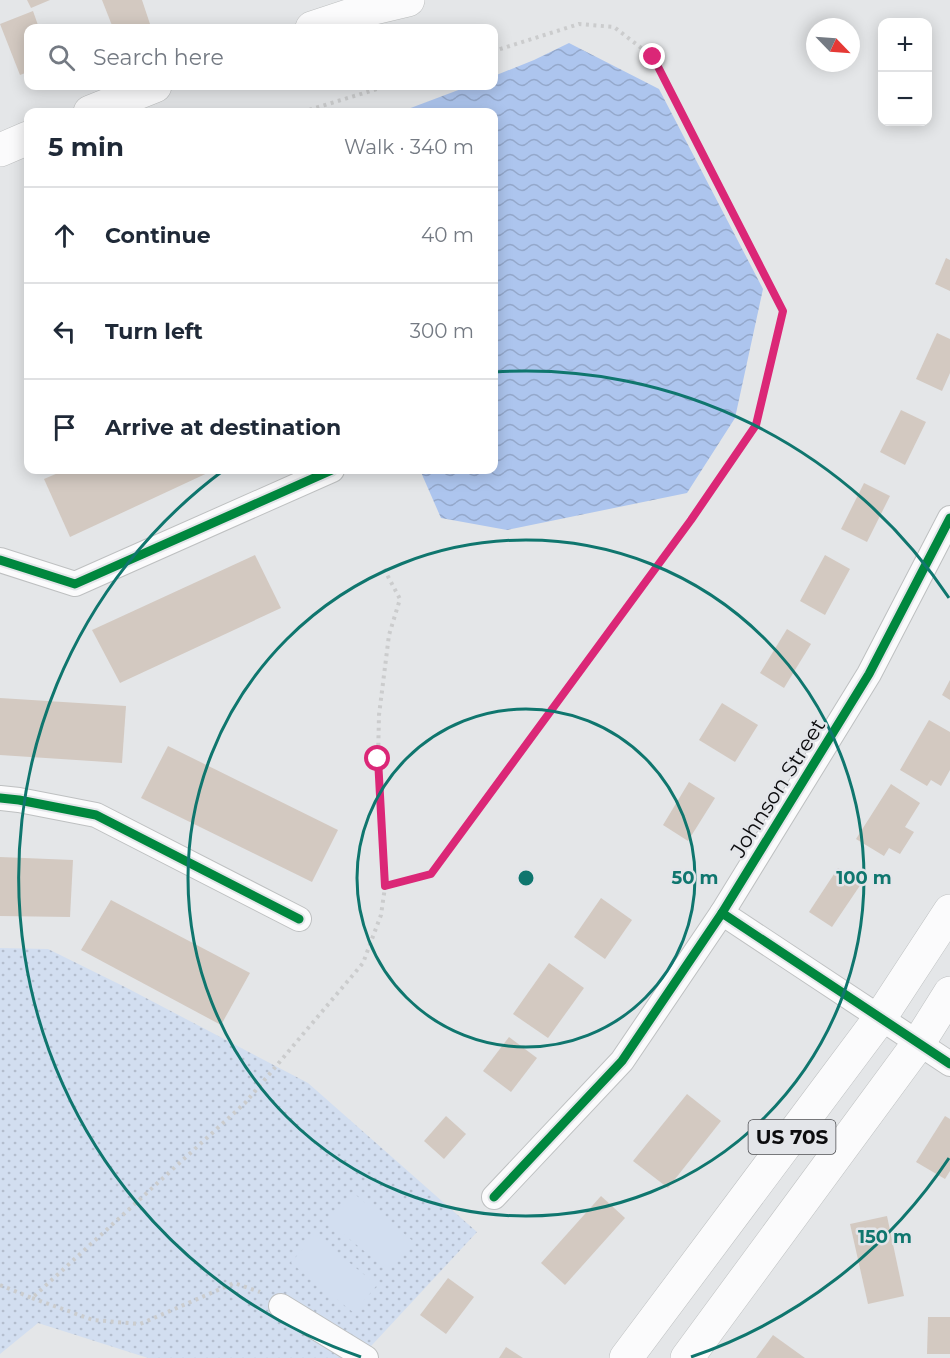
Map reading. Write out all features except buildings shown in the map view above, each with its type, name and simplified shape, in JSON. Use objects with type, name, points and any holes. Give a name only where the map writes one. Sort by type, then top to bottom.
[{"type":"main road","points":[[324,24],[366,10],[408,0]]},
{"type":"main road","points":[[100,108],[145,90]]},
{"type":"main road","points":[[0,150],[24,140]]},
{"type":"main road","name":"US 70S","points":[[626,1358],[880,1018],[950,911]]},
{"type":"main road","name":"US 70S","points":[[687,1358],[918,1044],[950,993]]},
{"type":"street","points":[[0,560],[75,584],[323,474]]},
{"type":"street","name":"Johnson Street","points":[[494,1197],[622,1061],[722,913],[869,674],[950,518]]},
{"type":"street","points":[[0,798],[96,815],[299,919]]},
{"type":"street","points":[[722,913],[950,1064]]},
{"type":"street","points":[[281,1306],[366,1358]]},
{"type":"path","points":[[385,886],[431,874],[691,520],[756,425],[783,311],[653,57],[614,27],[579,24],[498,50]]},
{"type":"path","points":[[315,108],[374,90]]},
{"type":"path","points":[[32,1298],[245,1103],[363,963],[381,915],[385,886],[378,759],[379,715],[389,635],[400,599],[384,569]]},
{"type":"path","points":[[0,1285],[93,1320],[140,1323],[234,1283],[260,1292]]},
{"type":"shaded area","points":[[0,948],[48,949],[308,1083],[477,1232],[360,1358],[148,1358],[38,1323],[0,1354]]},
{"type":"shaded area","points":[[352,1192],[413,1241],[389,1271],[327,1221]]},
{"type":"shaded area","points":[[314,1234],[377,1285],[354,1313],[291,1263]]},
{"type":"water","points":[[569,43],[659,89],[763,289],[735,418],[687,493],[507,530],[441,518],[422,474],[498,474],[498,108],[411,108],[458,90],[498,90],[498,74]]},
{"type":"cycle path","points":[[0,560],[75,584],[323,474]]},
{"type":"cycle path","points":[[494,1197],[622,1061],[722,913],[869,674],[950,518]]},
{"type":"cycle path","points":[[0,798],[96,815],[299,919]]},
{"type":"cycle path","points":[[722,913],[950,1064]]},
{"type":"route","points":[[378,759],[385,886],[431,874],[691,520],[756,425],[783,311],[653,57]]}]
